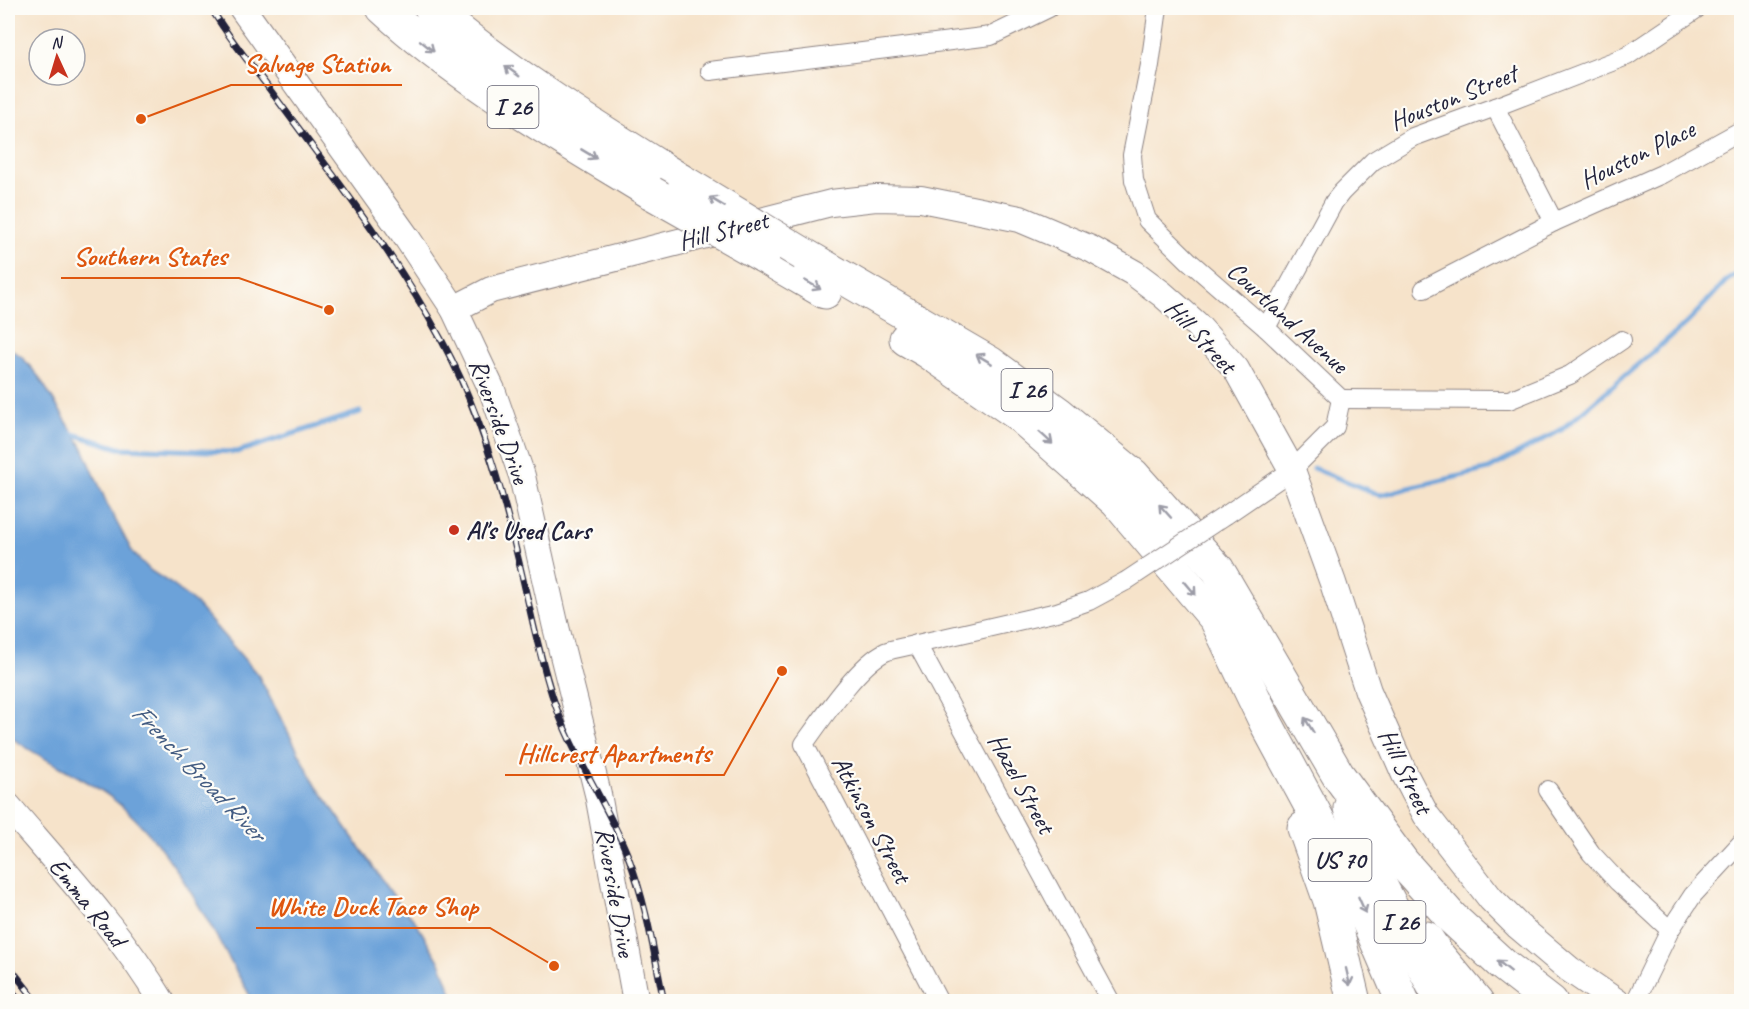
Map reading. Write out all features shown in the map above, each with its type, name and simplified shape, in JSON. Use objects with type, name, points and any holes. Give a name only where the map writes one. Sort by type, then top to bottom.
[{"type":"highway","name":"I 26","points":[[383,8],[453,67],[537,123],[652,193],[927,351],[1019,415],[1118,502],[1216,619],[1266,723],[1268,748],[1300,818],[1330,902],[1354,1002]]},
{"type":"highway","name":"I 26","points":[[431,8],[470,40],[552,100],[803,254],[990,363],[1058,413],[1133,475],[1218,570],[1338,775],[1363,841],[1368,862],[1442,1002]]},
{"type":"highway","name":"US 70","points":[[1266,723],[1349,877],[1403,1002]]},
{"type":"highway","points":[[1338,775],[1403,863],[1452,918],[1502,964],[1551,1002]]},
{"type":"highway","name":"US 70","points":[[1363,841],[1378,858],[1436,953],[1477,1002]]},
{"type":"main road","name":"Riverside Drive","points":[[242,8],[401,230],[454,309],[492,390],[522,476],[555,622],[598,794],[636,1002]]},
{"type":"main road","name":"Hill Street","points":[[454,309],[491,290],[831,203],[876,198],[921,199],[1020,219],[1091,249],[1134,273],[1187,316],[1236,369],[1292,470],[1333,583],[1368,691],[1405,776],[1426,815],[1491,899],[1518,926],[1569,969],[1617,1002]]},
{"type":"main road","name":"Emma Road","points":[[8,806],[85,896],[144,970],[162,1002]]},
{"type":"street","points":[[710,71],[991,36],[1049,8]]},
{"type":"street","name":"Courtland Avenue","points":[[917,644],[1057,612],[1089,601],[1126,581],[1292,470],[1335,427],[1341,399],[1147,220],[1134,180],[1132,155],[1150,65],[1158,8]]},
{"type":"street","name":"Houston Street","points":[[1266,328],[1334,202],[1373,161],[1413,137],[1627,56],[1698,8]]},
{"type":"street","points":[[1495,107],[1554,222]]},
{"type":"street","name":"Houston Place","points":[[1424,289],[1554,222],[1662,174],[1742,130]]},
{"type":"street","points":[[1341,399],[1509,400],[1570,375],[1622,340]]},
{"type":"street","name":"Atkinson Street","points":[[917,644],[885,652],[861,671],[832,704],[804,744],[939,1002]]},
{"type":"street","name":"Hazel Street","points":[[917,644],[1111,1002]]},
{"type":"street","points":[[1548,790],[1591,853],[1618,882],[1670,930]]},
{"type":"street","points":[[1635,1002],[1670,930],[1693,895],[1742,842]]},
{"type":"water","name":"French Broad River","points":[[8,347],[22,357],[39,377],[83,448],[108,506],[133,553],[151,571],[196,604],[258,675],[316,785],[397,901],[415,921],[441,964],[455,1001],[252,1001],[189,889],[154,840],[135,818],[101,790],[33,752],[8,735]]},
{"type":"waterway","points":[[1313,468],[1380,495],[1489,469],[1561,430],[1688,322],[1726,281],[1742,271]]},
{"type":"waterway","points":[[70,433],[119,448],[237,452],[360,412]]},
{"type":"railway","points":[[211,8],[235,44],[365,218],[424,309],[455,365],[486,442],[494,469],[552,695],[568,736],[628,856],[640,891],[664,1002]]},
{"type":"railway","points":[[8,965],[37,1002]]},
{"type":"railway","points":[[8,985],[20,1002]]},
{"type":"place","name":"Salvage Station","points":[[141,119]]},
{"type":"place","name":"Southern States","points":[[329,310]]},
{"type":"place","name":"Al's Used Cars","points":[[454,530]]},
{"type":"place","name":"Hillcrest Apartments","points":[[782,671]]},
{"type":"place","name":"White Duck Taco Shop","points":[[554,966]]}]
